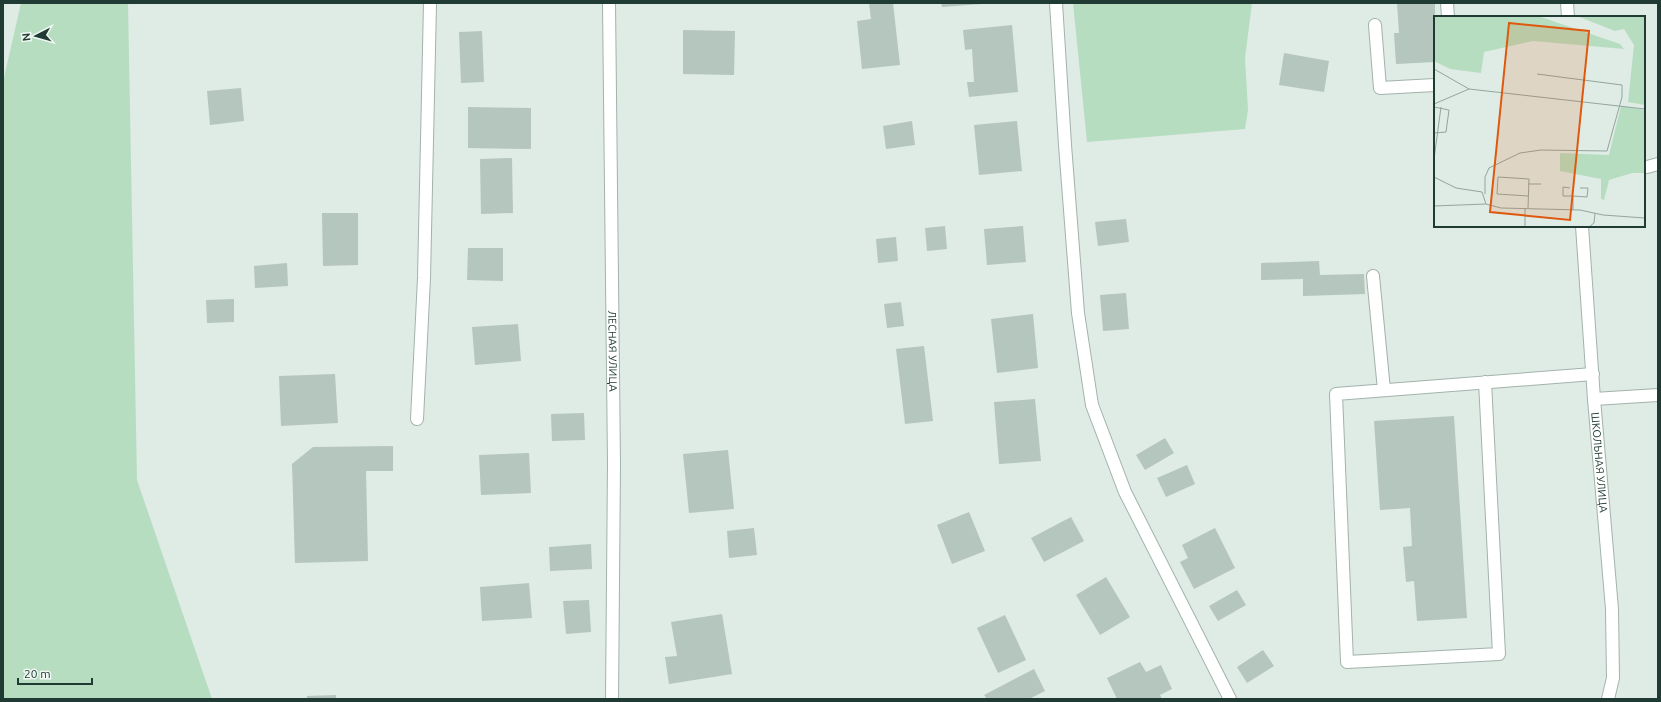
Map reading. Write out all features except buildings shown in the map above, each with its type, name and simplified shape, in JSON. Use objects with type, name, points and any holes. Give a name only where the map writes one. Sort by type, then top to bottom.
[{"type":"street","points":[[417,419],[424,278],[430,3]]},
{"type":"street","name":"ЛЕСНАЯ УЛИЦА","points":[[610,3],[614,464],[612,699]]},
{"type":"street","points":[[1056,3],[1078,313],[1092,406],[1125,492],[1230,699]]},
{"type":"street","points":[[1447,3],[1448,16]]},
{"type":"street","points":[[1567,3],[1568,16]]},
{"type":"street","points":[[1375,25],[1380,88],[1434,85]]},
{"type":"street","name":"ШКОЛЬНАЯ УЛИЦА","points":[[1582,227],[1592,374],[1612,609],[1613,678],[1608,699]]},
{"type":"street","points":[[1374,276],[1384,390]]},
{"type":"street","points":[[1485,382],[1499,654],[1347,662],[1336,394],[1485,382],[1592,374]]},
{"type":"street","points":[[1594,399],[1658,395]]},
{"type":"green space","points":[[21,3],[128,3],[137,480],[212,699],[3,699],[3,82]]},
{"type":"green space","points":[[1073,3],[1252,3],[1245,58],[1248,110],[1245,129],[1087,142]]}]
